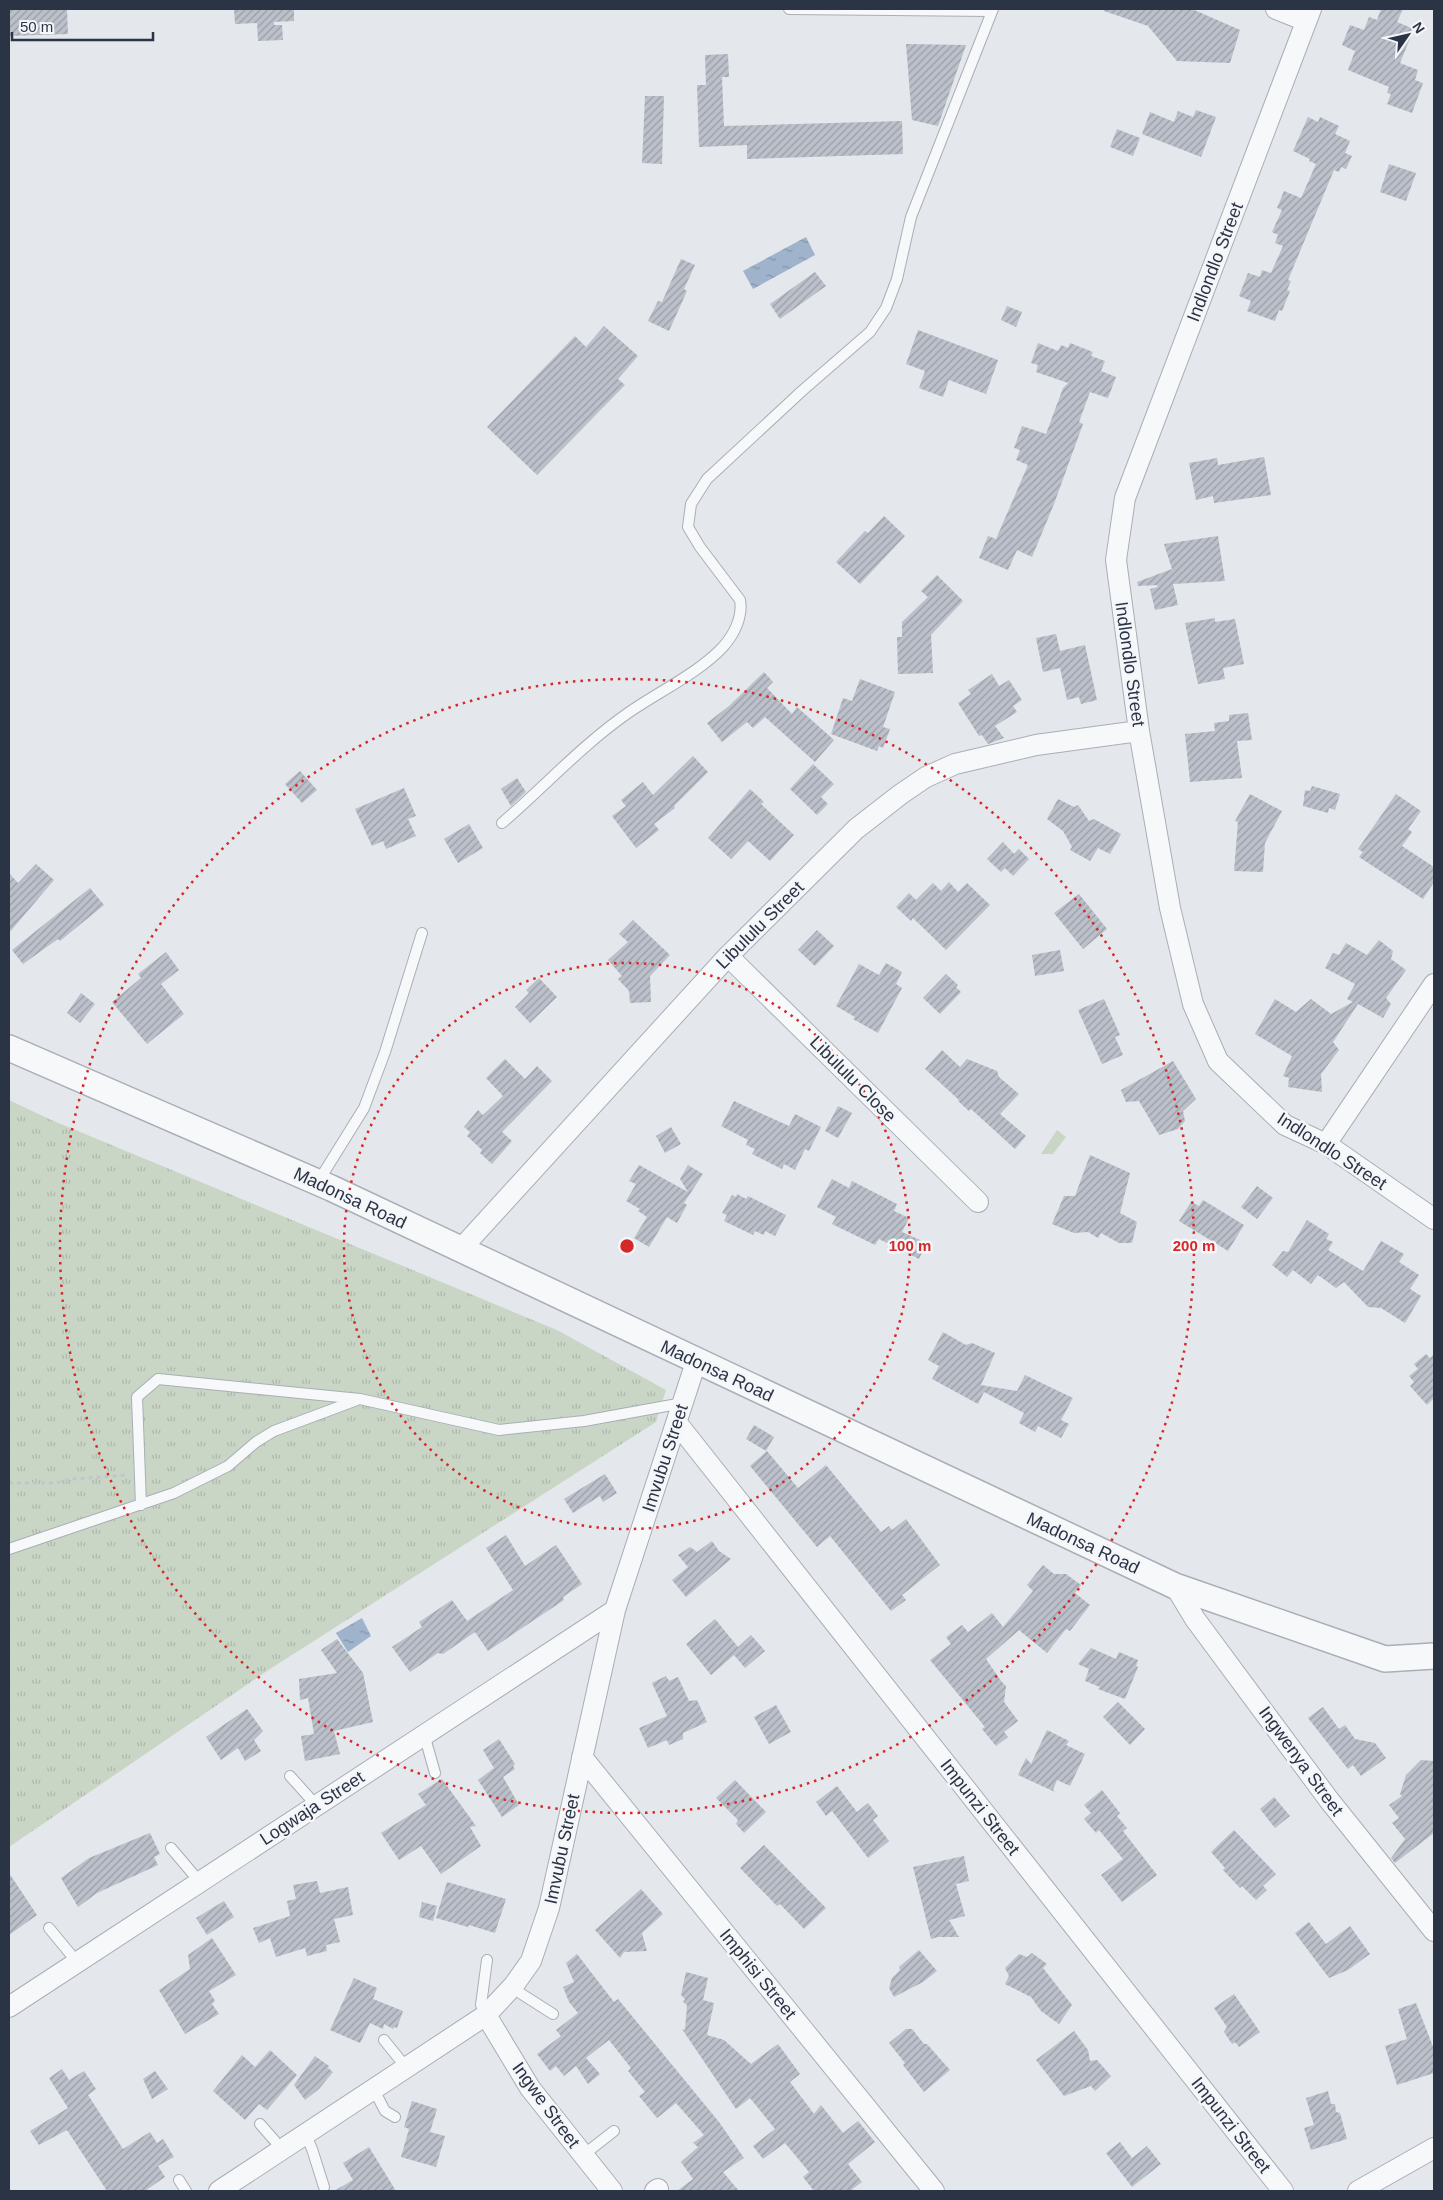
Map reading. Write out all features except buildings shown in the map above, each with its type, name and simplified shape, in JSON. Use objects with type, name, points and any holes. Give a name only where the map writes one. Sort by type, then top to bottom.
[{"type":"street","points":[[1276,9],[1308,15]]},
{"type":"street","name":"Indlondlo Street","points":[[1308,15],[1125,498],[1116,560],[1139,731],[1170,908],[1193,1004],[1214,1053],[1218,1061],[1284,1124],[1326,1144],[1434,1219]]},
{"type":"street","name":"Libululu Street","points":[[460,1250],[728,956],[856,829],[926,776],[955,764],[1036,745],[1139,731]]},
{"type":"street","name":"Libululu Close","points":[[728,956],[978,1202]]},
{"type":"street","points":[[1326,1144],[1434,984]]},
{"type":"street","name":"Madonsa Road","points":[[9,1048],[318,1182],[696,1362],[1175,1586],[1385,1659],[1434,1656]]},
{"type":"street","name":"Imvubu Street","points":[[219,2191],[405,2066],[486,2015],[514,1985],[531,1961],[550,1908],[615,1610],[696,1362]]},
{"type":"street","name":"Impunzi Street","points":[[677,1423],[1284,2191]]},
{"type":"street","name":"Ingwenya Street","points":[[1175,1586],[1195,1619],[1328,1800],[1434,1931]]},
{"type":"street","name":"Logwaja Street","points":[[9,2006],[615,1610]]},
{"type":"street","name":"Imphisi Street","points":[[582,1758],[934,2191]]},
{"type":"street","name":"Ingwe Street","points":[[486,2015],[530,2088],[582,2156],[612,2191]]},
{"type":"street","points":[[1358,2191],[1434,2148]]},
{"type":"lane","points":[[502,823],[604,731],[695,669],[722,648],[738,625],[742,610],[740,600],[700,547],[688,527],[691,504],[707,479],[803,390],[870,332],[886,308],[898,279],[911,217],[992,10],[789,9]]},
{"type":"lane","points":[[318,1182],[364,1108],[385,1052],[422,933]]},
{"type":"lane","points":[[141,1505],[137,1397],[158,1379],[360,1399],[499,1430],[584,1421],[683,1404]]},
{"type":"lane","points":[[9,1549],[174,1493],[228,1466],[256,1442],[274,1430],[360,1399]]},
{"type":"lane","points":[[424,1734],[435,1773]]},
{"type":"lane","points":[[290,1776],[316,1804]]},
{"type":"lane","points":[[171,1848],[199,1881]]},
{"type":"lane","points":[[49,1928],[77,1962]]},
{"type":"lane","points":[[486,2015],[481,2005],[487,1960]]},
{"type":"lane","points":[[514,1985],[520,1993],[553,2014]]},
{"type":"lane","points":[[384,2040],[405,2066]]},
{"type":"lane","points":[[373,2088],[384,2111],[395,2117]]},
{"type":"lane","points":[[260,2124],[282,2149]]},
{"type":"lane","points":[[582,2156],[614,2131]]},
{"type":"lane","points":[[305,2133],[324,2187]]},
{"type":"lane","points":[[179,2180],[186,2191]]},
{"type":"path","points":[[9,1483],[54,1483],[110,1476],[140,1476]]},
{"type":"green space","points":[[9,1100],[49,1119],[557,1330],[666,1390],[656,1422],[267,1671],[9,1847]]},
{"type":"green space","points":[[1057,1130],[1066,1137],[1053,1154],[1041,1154]]},
{"type":"water","points":[[806,237],[815,255],[753,289],[743,271]]},
{"type":"water","points":[[362,1618],[371,1636],[348,1652],[336,1633]]}]
